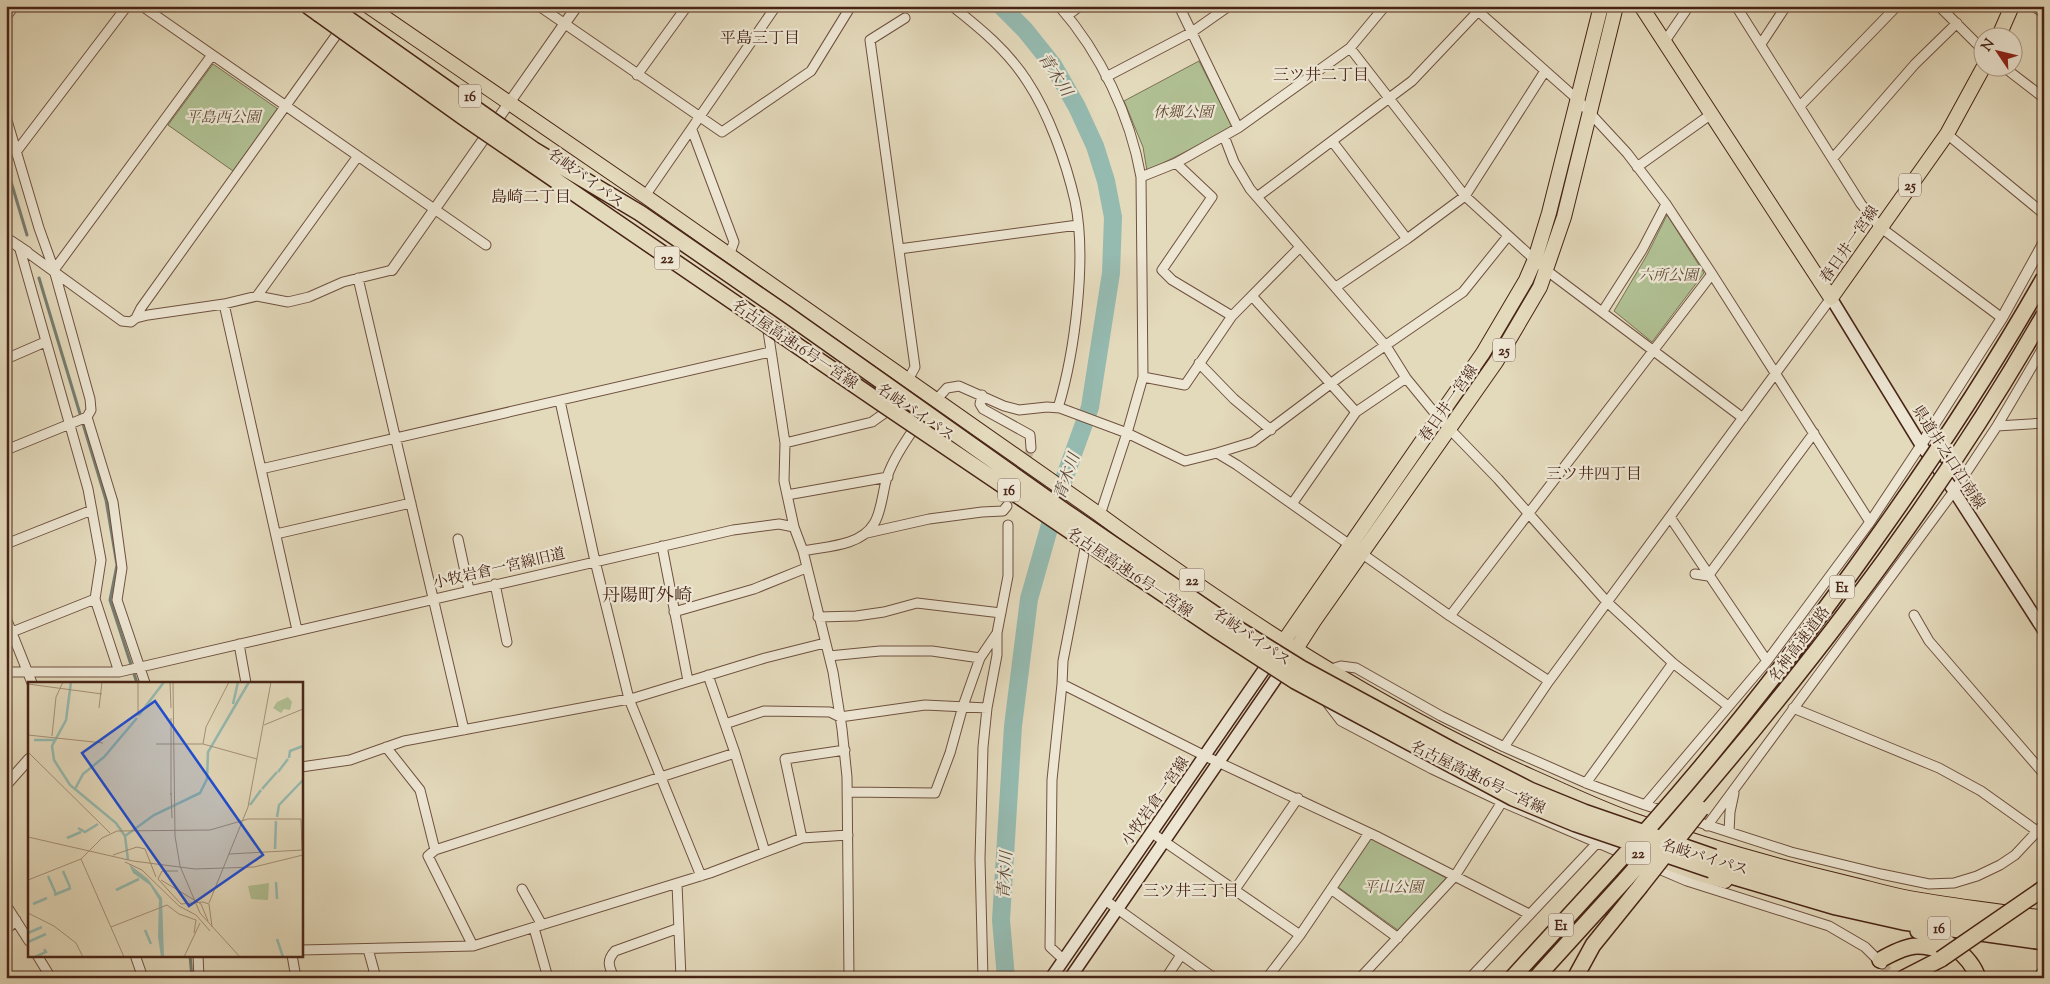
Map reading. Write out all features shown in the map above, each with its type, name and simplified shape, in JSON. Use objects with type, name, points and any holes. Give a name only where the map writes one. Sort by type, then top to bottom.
[{"type":"highway","name":"名古屋高速16号一宮線","points":[[308,6],[488,134],[1210,626],[1295,681],[1372,724],[1513,798],[1576,824],[1675,859],[1836,906],[1894,920],[2044,942]]},
{"type":"highway","points":[[330,6],[534,150],[597,186]]},
{"type":"highway","name":"16","points":[[343,6],[597,186]]},
{"type":"highway","name":"名古屋高速16号一宮線","points":[[597,186],[793,318],[1066,512],[1219,617],[1301,668],[1454,752],[1530,790],[1584,812],[1714,857],[1839,894],[1907,909],[2044,928]]},
{"type":"highway","name":"名神高速道路","points":[[1512,978],[1671,804],[1751,707],[1838,593],[1946,440],[2044,278]]},
{"type":"highway","name":"名神高速道路","points":[[1536,978],[1687,811],[1767,714],[1903,534],[1975,428],[2044,314]]},
{"type":"highway","points":[[1575,978],[1593,945],[1760,731],[1767,714]]},
{"type":"highway","points":[[1904,978],[1941,959],[2044,888]]},
{"type":"highway","points":[[1833,910],[1884,926],[1923,932],[1956,949],[1966,958],[1978,978]]},
{"type":"highway","points":[[1500,978],[1521,956],[1548,938]]},
{"type":"highway","points":[[1881,962],[1898,950],[1919,945],[1955,953],[1966,958]]},
{"type":"main road","name":"名岐バイパス","points":[[312,6],[492,129],[768,332],[1081,545],[1172,603],[1265,667],[1328,704],[1535,812],[1699,874],[1833,910],[1994,942],[2044,948]]},
{"type":"main road","name":"名岐バイパス","points":[[368,6],[645,196],[1157,556],[1328,670],[1420,723],[1479,753],[1631,819],[1710,846],[1785,868],[1907,897],[2044,918]]},
{"type":"main road","name":"春日井一宮線","points":[[1284,641],[1483,353],[1503,321],[1535,259],[1601,6]]},
{"type":"main road","name":"春日井一宮線","points":[[1296,649],[1450,429],[1517,329],[1540,287],[1564,217],[1616,6]]},
{"type":"main road","name":"春日井一宮線","points":[[1641,6],[1710,115],[1831,298],[1947,134],[1978,78]]},
{"type":"main road","points":[[2002,28],[2012,6]]},
{"type":"main road","name":"県道井之口江南線","points":[[1831,298],[1921,445],[1954,491],[2044,631]]},
{"type":"main road","name":"小牧岩倉一宮線","points":[[1051,978],[1284,641]]},
{"type":"main road","name":"小牧岩倉一宮線","points":[[1070,978],[1296,649]]},
{"type":"street","points":[[6,16],[14,6]]},
{"type":"street","points":[[16,152],[127,6]]},
{"type":"street","points":[[142,6],[486,245]]},
{"type":"street","points":[[539,6],[722,132],[811,71],[850,6]]},
{"type":"street","points":[[136,318],[224,304],[257,296],[288,302],[309,297],[342,282],[392,270],[566,25],[577,6]]},
{"type":"street","points":[[638,75],[687,6]]},
{"type":"street","points":[[645,196],[776,6]]},
{"type":"street","points":[[952,6],[990,37],[1010,57],[1027,81],[1042,107],[1075,200],[1080,269],[1074,335],[1059,408]]},
{"type":"street","points":[[1059,6],[1088,43],[1120,106],[1136,149],[1141,178],[1143,377],[1127,433],[1095,511]]},
{"type":"street","points":[[1067,16],[1080,6]]},
{"type":"street","points":[[1179,6],[1238,128]]},
{"type":"street","points":[[1106,77],[1192,32],[1229,6]]},
{"type":"street","points":[[1141,178],[1176,163],[1238,128],[1350,48],[1385,6]]},
{"type":"street","points":[[1664,41],[1689,6]]},
{"type":"street","points":[[1736,6],[1861,204],[1880,227],[2002,318]]},
{"type":"street","points":[[1761,44],[1786,6]]},
{"type":"street","points":[[1800,106],[1897,6]]},
{"type":"street","points":[[1939,6],[1972,39]]},
{"type":"street","points":[[2033,6],[2044,13]]},
{"type":"street","points":[[1257,197],[1412,81],[1480,9],[1577,99],[1637,167],[1666,204],[1870,522]]},
{"type":"street","points":[[905,18],[870,40],[914,367],[908,380]]},
{"type":"street","points":[[1833,158],[1915,64],[1957,23]]},
{"type":"street","points":[[6,238],[54,270],[122,321],[131,322],[136,318],[140,308],[342,27]]},
{"type":"street","points":[[1350,48],[1465,196],[1546,270],[1743,418]]},
{"type":"street","points":[[54,270],[212,56]]},
{"type":"street","points":[[1336,287],[1407,239],[1465,196],[1545,71]]},
{"type":"street","points":[[2018,78],[2044,98]]},
{"type":"street","points":[[1637,167],[1710,115]]},
{"type":"street","points":[[6,117],[39,228],[54,270],[90,399],[91,410],[86,417],[6,450]]},
{"type":"street","points":[[692,130],[734,242],[729,256]]},
{"type":"street","points":[[1947,134],[2044,214]]},
{"type":"street","points":[[1224,136],[1234,162],[1250,189],[1386,346],[1406,378],[1438,417],[1498,479],[1607,602],[1673,663],[1728,706]]},
{"type":"street","points":[[1332,141],[1407,239]]},
{"type":"street","points":[[257,296],[358,156]]},
{"type":"street","points":[[1176,163],[1212,197],[1162,270],[1172,280],[1232,316]]},
{"type":"street","points":[[1603,311],[1642,250],[1666,204]]},
{"type":"street","points":[[899,249],[1078,224]]},
{"type":"street","points":[[936,400],[947,388],[959,386],[1004,406],[1019,410],[1046,407],[1059,408],[1127,433],[1185,461],[1217,453],[1253,442],[1330,385],[1463,292],[1508,236]]},
{"type":"street","points":[[1646,805],[1767,661],[1870,522],[2002,318],[2044,242]]},
{"type":"street","points":[[1143,377],[1185,385],[1232,316],[1300,246]]},
{"type":"street","points":[[23,249],[45,342],[72,423],[88,489],[101,560],[95,599],[122,671]]},
{"type":"street","points":[[1450,616],[1712,274]]},
{"type":"street","points":[[358,278],[464,730]]},
{"type":"street","points":[[1252,297],[1356,412]]},
{"type":"street","points":[[1504,747],[1549,681],[1831,298]]},
{"type":"street","points":[[224,304],[297,630]]},
{"type":"street","points":[[768,332],[785,443],[784,468],[787,495],[829,656],[845,750],[848,835],[849,978]]},
{"type":"street","points":[[6,359],[45,342]]},
{"type":"street","points":[[1707,826],[1954,491],[1997,426],[2044,346]]},
{"type":"street","points":[[261,469],[770,352]]},
{"type":"street","points":[[1199,363],[1270,430]]},
{"type":"street","points":[[1292,504],[1356,412],[1406,378]]},
{"type":"street","points":[[982,395],[980,404],[983,409],[1030,435],[1031,448]]},
{"type":"street","points":[[560,401],[595,561],[629,699],[701,876]]},
{"type":"street","points":[[785,443],[872,422],[886,412]]},
{"type":"street","points":[[86,417],[112,499],[122,568],[117,600],[130,644],[145,682]]},
{"type":"street","points":[[1997,426],[2044,423]]},
{"type":"street","points":[[868,533],[879,517],[888,477],[897,454],[913,430]]},
{"type":"street","points":[[1708,576],[1814,433]]},
{"type":"street","points":[[1217,453],[1450,616],[1549,681]]},
{"type":"street","points":[[787,495],[888,477]]},
{"type":"street","points":[[276,534],[411,503]]},
{"type":"street","points":[[803,551],[849,542],[868,533],[929,519],[1003,511],[1007,506]]},
{"type":"street","points":[[6,544],[92,510]]},
{"type":"street","points":[[1670,517],[1767,661]]},
{"type":"street","name":"小牧岩倉一宮線旧道","points":[[6,672],[122,671],[139,668],[662,546],[757,526],[779,524],[794,526]]},
{"type":"street","points":[[983,978],[980,859],[983,747],[996,655],[997,634],[1008,576],[1008,526]]},
{"type":"street","points":[[458,539],[469,590]]},
{"type":"street","points":[[1064,960],[1050,947],[1052,780],[1063,661],[1081,545]]},
{"type":"street","points":[[662,546],[688,681]]},
{"type":"street","points":[[674,612],[754,589],[806,568]]},
{"type":"street","points":[[1695,574],[1708,576]]},
{"type":"street","points":[[495,584],[507,642]]},
{"type":"street","points":[[12,632],[95,599]]},
{"type":"street","points":[[818,616],[856,616],[917,603],[1001,613]]},
{"type":"street","points":[[1914,615],[1929,641],[2044,774]]},
{"type":"street","points":[[6,618],[32,682]]},
{"type":"street","points":[[847,792],[935,793],[950,754],[963,706],[980,658],[997,634]]},
{"type":"street","points":[[302,767],[350,760],[404,741],[629,699],[825,642]]},
{"type":"street","points":[[239,644],[246,682]]},
{"type":"street","points":[[829,656],[880,651],[932,651],[980,658]]},
{"type":"street","points":[[1586,784],[1673,663]]},
{"type":"street","points":[[1328,670],[1341,666],[1356,668],[1441,716],[1586,784],[1707,826],[1791,852],[1929,884],[1954,883],[1977,876],[2000,865],[2015,855],[2041,828],[1939,768],[1793,708]]},
{"type":"street","points":[[708,675],[736,753],[765,852]]},
{"type":"street","points":[[1062,684],[1205,756],[1298,798],[1529,914]]},
{"type":"street","points":[[1328,704],[1341,721],[1432,769],[1502,802],[1696,884],[1829,926],[1865,947],[1881,962]]},
{"type":"street","points":[[725,724],[764,711],[830,712],[840,717],[925,705],[987,708]]},
{"type":"street","points":[[386,748],[420,790],[435,850]]},
{"type":"street","points":[[802,838],[785,759],[845,750]]},
{"type":"street","points":[[473,946],[428,856],[435,850],[736,753]]},
{"type":"street","points":[[6,785],[28,760]]},
{"type":"street","points":[[1729,832],[1730,812],[1735,789]]},
{"type":"street","points":[[1234,891],[1298,798]]},
{"type":"street","points":[[1360,978],[1455,876],[1502,802]]},
{"type":"street","points":[[1152,833],[1300,935]]},
{"type":"street","points":[[1267,978],[1300,935],[1369,833]]},
{"type":"street","points":[[302,950],[473,946],[677,884],[802,838],[848,835]]},
{"type":"street","points":[[1470,978],[1597,843]]},
{"type":"street","points":[[677,884],[681,978]]},
{"type":"street","points":[[522,889],[538,927],[548,978]]},
{"type":"street","points":[[1330,889],[1398,938]]},
{"type":"street","points":[[1105,900],[1214,978]]},
{"type":"street","points":[[6,905],[28,940]]},
{"type":"street","points":[[6,930],[16,920]]},
{"type":"street","points":[[614,978],[608,965],[609,957],[615,951],[679,928]]},
{"type":"street","points":[[368,949],[376,978]]},
{"type":"street","points":[[1166,978],[1181,955]]},
{"type":"street","points":[[38,956],[51,978]]},
{"type":"street","points":[[135,956],[143,978]]},
{"type":"street","points":[[198,956],[199,978]]},
{"type":"street","points":[[292,956],[296,978]]},
{"type":"green space","name":"休郷公園","points":[[1199,61],[1233,128],[1147,171],[1143,147],[1124,101]]},
{"type":"green space","name":"平島西公園","points":[[213,64],[278,109],[233,171],[168,125]]},
{"type":"green space","name":"六所公園","points":[[1667,215],[1704,273],[1652,342],[1614,311],[1647,255]]},
{"type":"green space","name":"平山公園","points":[[1371,838],[1446,878],[1399,931],[1338,887]]},
{"type":"waterway","name":"青木川","points":[[1001,6],[1025,30],[1053,65],[1077,107],[1095,146],[1106,181],[1113,217],[1111,273],[1090,407],[1059,493],[1029,599],[1013,726],[1001,920],[1006,978]]},
{"type":"waterway","points":[[6,165],[27,235]]},
{"type":"waterway","points":[[39,278],[106,500],[117,565],[110,600],[137,682]]},
{"type":"waterway","points":[[190,956],[192,978]]},
{"type":"tunnel","points":[[1007,506],[1031,448]]},
{"type":"tunnel","points":[[1882,964],[1894,978]]},
{"type":"district","name":"平島三丁目","points":[[760,37]]},
{"type":"district","name":"三ツ井二丁目","points":[[1321,74]]},
{"type":"district","name":"島崎二丁目","points":[[531,196]]},
{"type":"district","name":"三ツ井四丁目","points":[[1594,473]]},
{"type":"district","name":"丹陽町外崎","points":[[647,595]]},
{"type":"district","name":"三ツ井三丁目","points":[[1191,890]]}]
